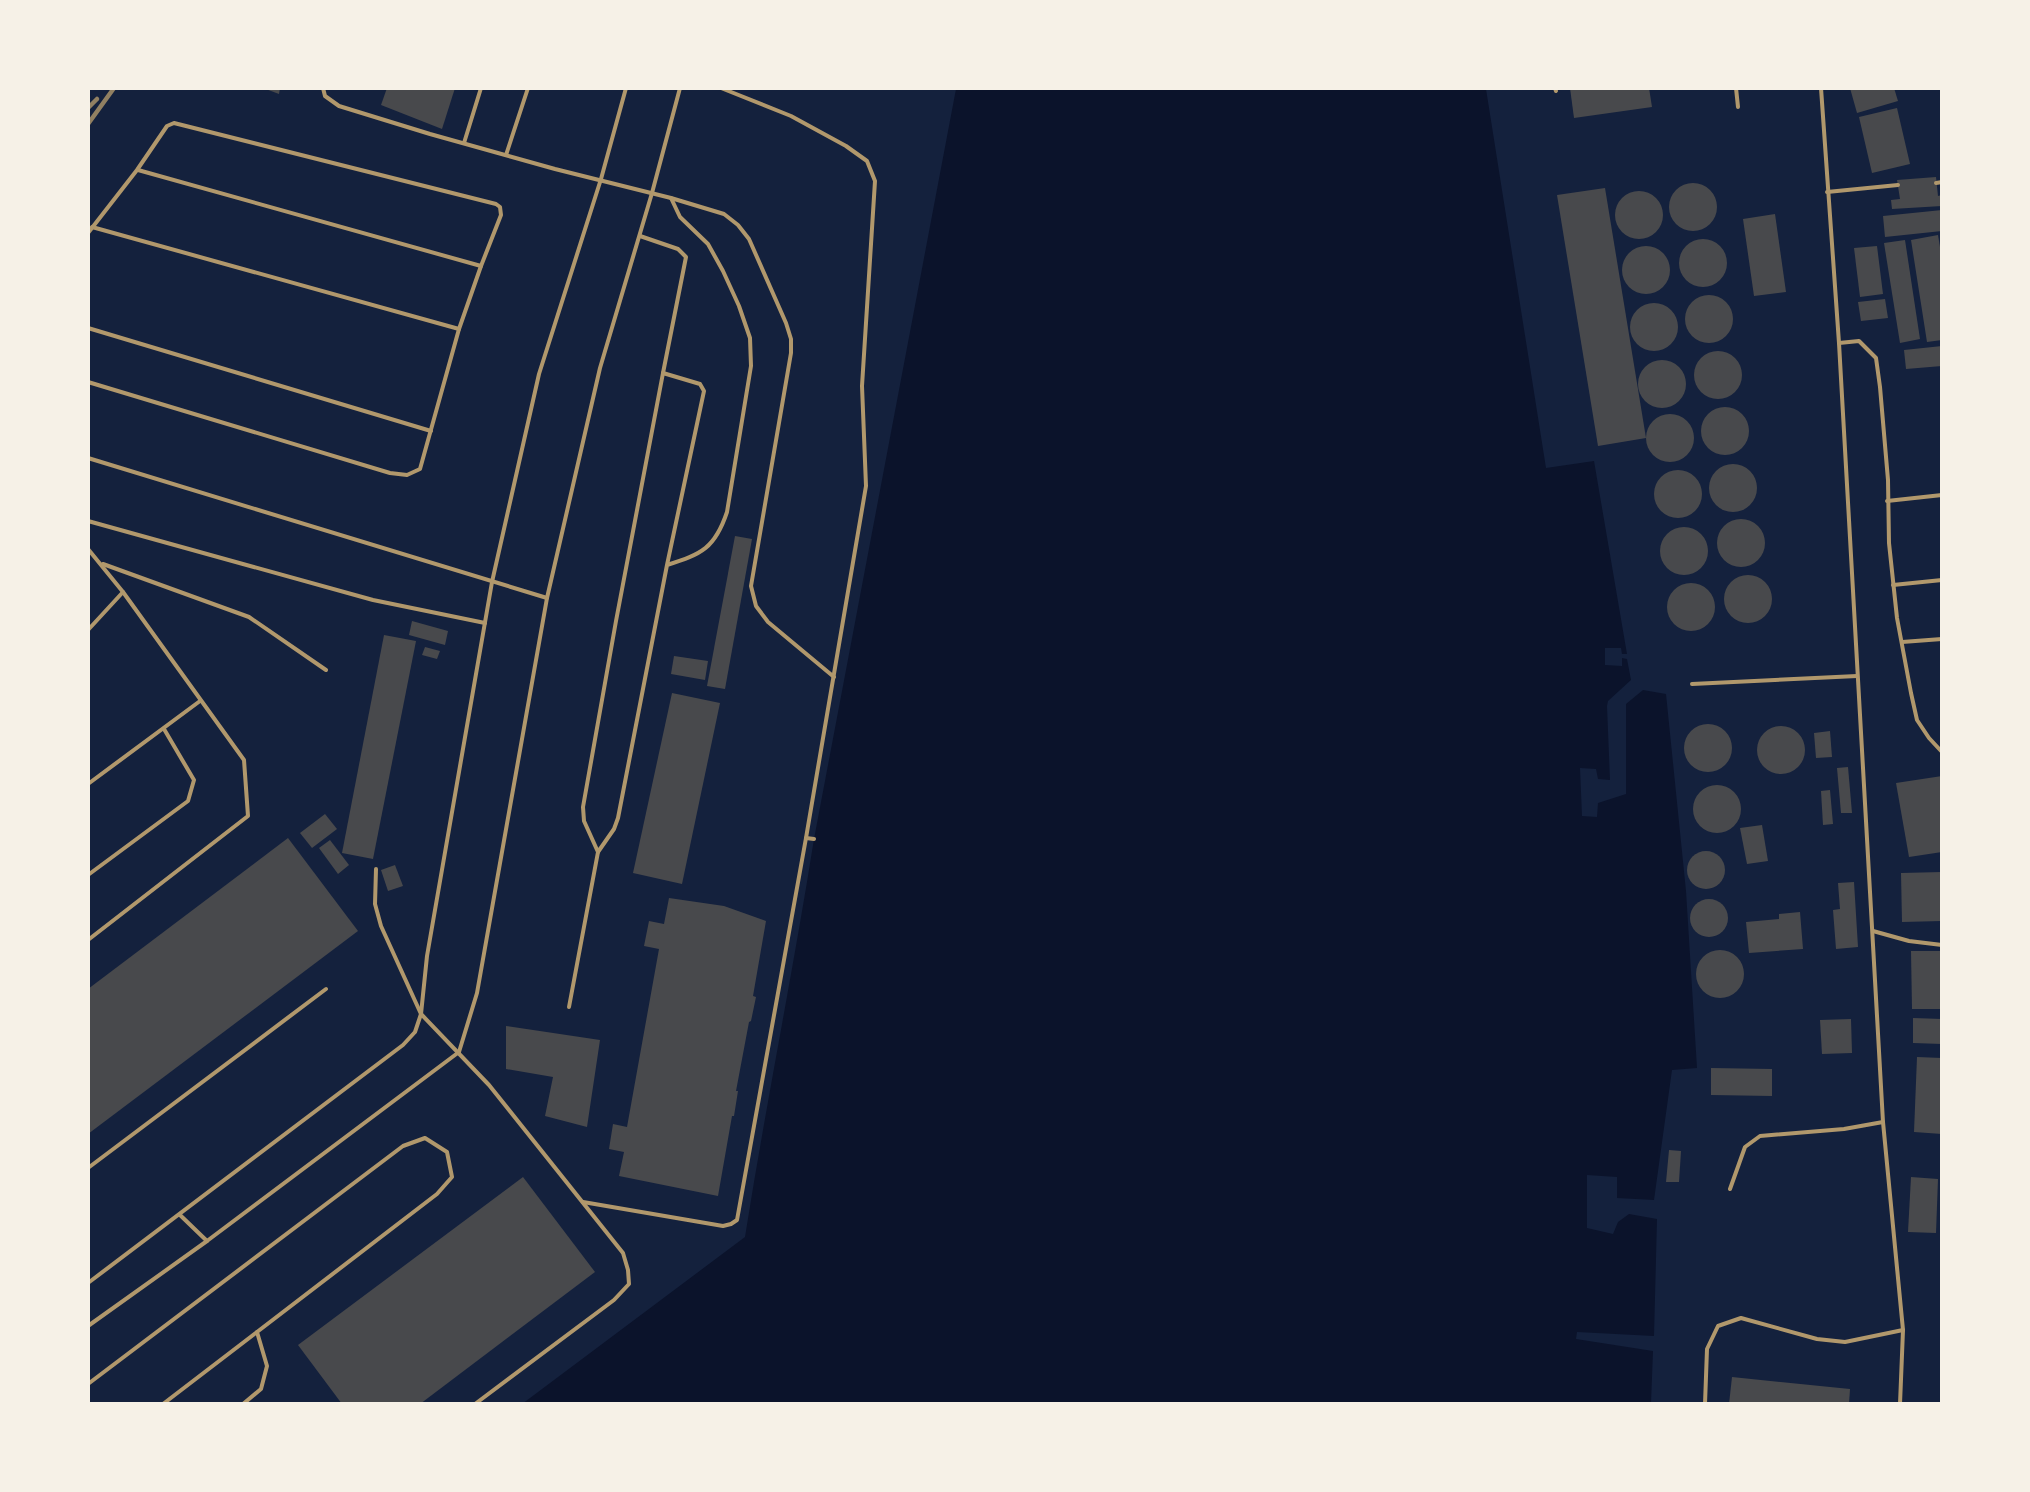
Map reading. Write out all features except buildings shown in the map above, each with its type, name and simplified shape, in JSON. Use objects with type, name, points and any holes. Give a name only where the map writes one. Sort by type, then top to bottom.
[{"type":"lane","points":[[323,88],[325,96],[339,106],[555,169],[671,198],[724,214],[738,225],[749,239],[786,322],[791,339],[791,353],[751,586],[756,606],[768,622],[834,677]]},
{"type":"lane","points":[[464,143],[481,88]]},
{"type":"lane","points":[[506,155],[528,88]]},
{"type":"lane","points":[[88,1283],[403,1045],[416,1032],[421,1014],[427,957],[492,582],[539,374],[601,179],[626,88]]},
{"type":"lane","points":[[88,1326],[207,1241],[459,1052],[482,971],[546,598],[600,369],[640,236],[680,88]]},
{"type":"lane","points":[[582,1202],[723,1226],[737,1220],[806,838],[866,486],[862,386],[874,181],[867,162],[846,146],[791,116],[721,88]]},
{"type":"lane","points":[[1736,88],[1738,107]]},
{"type":"lane","points":[[1821,88],[1839,343],[1883,1122],[1903,1330],[1900,1404]]},
{"type":"lane","points":[[88,233],[137,170],[167,126],[174,123],[496,204],[500,207],[501,216],[459,329],[420,469],[407,475],[390,473],[88,382]]},
{"type":"lane","points":[[137,170],[481,266]]},
{"type":"lane","points":[[1827,192],[1898,185]]},
{"type":"lane","points":[[667,565],[699,553],[721,532],[727,512],[751,366],[750,338],[723,271],[708,244],[680,218],[671,198]]},
{"type":"lane","points":[[92,227],[459,329]]},
{"type":"lane","points":[[598,852],[584,821],[583,807],[616,621],[686,257],[678,249],[640,236]]},
{"type":"lane","points":[[88,328],[431,430]]},
{"type":"lane","points":[[1839,343],[1859,341],[1876,358],[1888,480],[1887,501],[1893,585],[1902,642],[1917,720],[1941,752]]},
{"type":"lane","points":[[569,1006],[598,852],[614,829],[618,818],[667,565],[704,391],[700,384],[663,372]]},
{"type":"lane","points":[[88,458],[546,598]]},
{"type":"lane","points":[[1887,501],[1941,495]]},
{"type":"lane","points":[[88,521],[373,600],[485,623]]},
{"type":"lane","points":[[88,549],[123,592],[244,760],[248,816],[88,940]]},
{"type":"lane","points":[[102,564],[249,617],[326,670]]},
{"type":"lane","points":[[1893,585],[1941,580]]},
{"type":"lane","points":[[88,630],[123,592]]},
{"type":"lane","points":[[1902,642],[1941,639]]},
{"type":"lane","points":[[1692,684],[1857,676]]},
{"type":"lane","points":[[88,784],[200,701]]},
{"type":"lane","points":[[88,875],[188,801],[194,780],[164,729]]},
{"type":"lane","points":[[806,838],[814,839]]},
{"type":"lane","points":[[376,869],[375,904],[381,926],[421,1014],[489,1085],[623,1254],[628,1270],[629,1284],[614,1300],[475,1404]]},
{"type":"lane","points":[[1873,931],[1941,945]]},
{"type":"lane","points":[[88,1168],[326,989]]},
{"type":"lane","points":[[1730,1189],[1745,1147],[1760,1136],[1844,1130],[1883,1122]]},
{"type":"lane","points":[[88,1384],[403,1146],[425,1138],[447,1152],[452,1177],[437,1194],[163,1404]]},
{"type":"lane","points":[[180,1215],[207,1241]]},
{"type":"lane","points":[[1705,1404],[1707,1349],[1718,1326],[1740,1318],[1817,1339],[1845,1342],[1903,1330]]},
{"type":"lane","points":[[243,1404],[261,1389],[267,1366],[257,1332]]},
{"type":"water","points":[[956,89],[1486,89],[1546,468],[1594,461],[1627,654],[1622,654],[1621,648],[1605,648],[1605,665],[1622,666],[1622,658],[1627,659],[1631,680],[1608,701],[1610,780],[1598,779],[1596,769],[1580,768],[1582,816],[1597,817],[1598,803],[1626,794],[1626,704],[1643,690],[1666,694],[1686,891],[1697,1068],[1672,1070],[1654,1200],[1617,1198],[1617,1177],[1587,1175],[1587,1228],[1613,1234],[1618,1222],[1629,1214],[1657,1219],[1654,1336],[1577,1332],[1576,1339],[1653,1351],[1651,1403],[522,1404],[745,1237],[814,839]]},
{"type":"railway","points":[[88,124],[114,88]]},
{"type":"railway","points":[[88,108],[97,99]]}]
